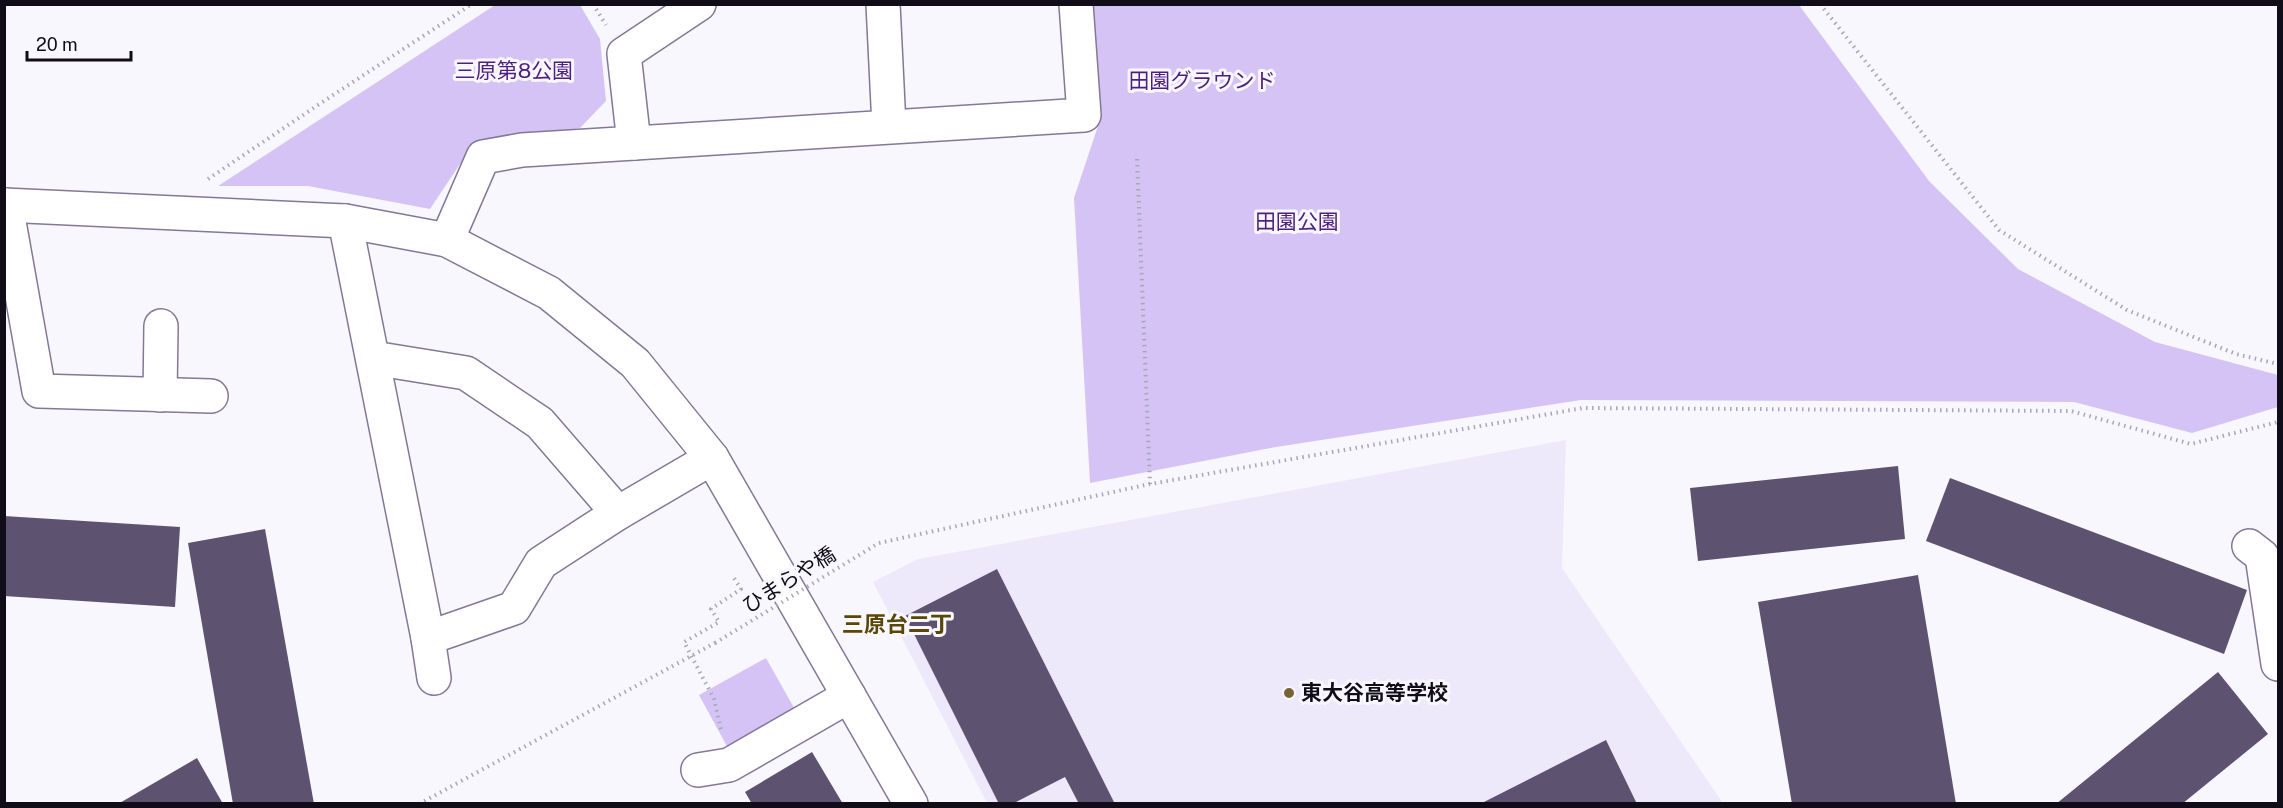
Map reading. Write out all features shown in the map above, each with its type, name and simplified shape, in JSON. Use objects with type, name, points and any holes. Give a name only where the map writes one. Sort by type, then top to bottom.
[{"type":"street","points":[[634,143],[624,54],[699,4]]},
{"type":"street","points":[[883,4],[889,126]]},
{"type":"street","points":[[447,240],[483,157],[522,150],[1084,115],[1076,4]]},
{"type":"street","points":[[211,396],[39,391],[5,205],[345,221],[447,240],[549,293],[635,363],[712,458],[911,804]]},
{"type":"street","points":[[345,221],[434,678]]},
{"type":"street","points":[[160,394],[161,326]]},
{"type":"street","points":[[373,358],[466,373],[540,423],[618,513]]},
{"type":"street","points":[[428,638],[514,608],[541,563],[618,513],[712,458]]},
{"type":"street","points":[[2249,546],[2262,556],[2278,664]]},
{"type":"street","points":[[698,770],[729,765],[849,696]]},
{"type":"path","points":[[161,211],[472,4]]},
{"type":"path","points":[[1820,4],[1999,230],[2127,310],[2236,354],[2278,364]]},
{"type":"path","points":[[1137,159],[1150,484]]},
{"type":"path","name":"ひまらや橋","points":[[419,804],[715,643],[879,543],[1150,484],[1583,408],[2071,411],[2191,444],[2278,422]]},
{"type":"path","points":[[714,699],[684,642],[719,622],[711,609],[741,589],[732,575]]},
{"type":"shaded area","name":"東大谷高等学校","points":[[1566,440],[1562,568],[1723,803],[987,803],[873,582],[918,559]]},
{"type":"green space","name":"三原第8公園","points":[[495,5],[580,5],[600,39],[606,101],[580,128],[477,144],[464,158],[430,209],[308,186],[218,186]]},
{"type":"green space","name":"田園公園","points":[[1091,5],[1799,5],[1929,181],[2018,269],[2155,342],[2278,375],[2278,407],[2192,433],[2074,402],[1581,400],[1276,447],[1090,483],[1074,198],[1101,117]]},
{"type":"green space","points":[[766,658],[797,713],[729,750],[699,695]]},
{"type":"building","points":[[1898,466],[1905,539],[1698,561],[1690,488]]},
{"type":"building","points":[[1950,478],[2247,590],[2224,654],[1926,541]]},
{"type":"building","points":[[4,516],[180,527],[175,607],[4,596]]},
{"type":"building","points":[[265,529],[314,804],[233,804],[188,543]]},
{"type":"building","points":[[997,569],[1115,804],[1079,804],[1065,777],[1012,804],[999,804],[905,616]]},
{"type":"building","points":[[1918,575],[1956,804],[1792,804],[1758,602]]},
{"type":"building","points":[[2218,672],[2268,734],[2182,804],[2056,804]]},
{"type":"building","points":[[1606,740],[1637,804],[1480,804]]},
{"type":"building","points":[[812,752],[843,804],[752,804],[745,792]]},
{"type":"building","points":[[197,758],[223,804],[118,804]]},
{"type":"place","name":"東大谷高等学校","points":[[1289,693]]},
{"type":"district","name":"三原台二丁","points":[[897,624]]},
{"type":"park label","name":"田園グラウンド","points":[[1202,81]]}]
